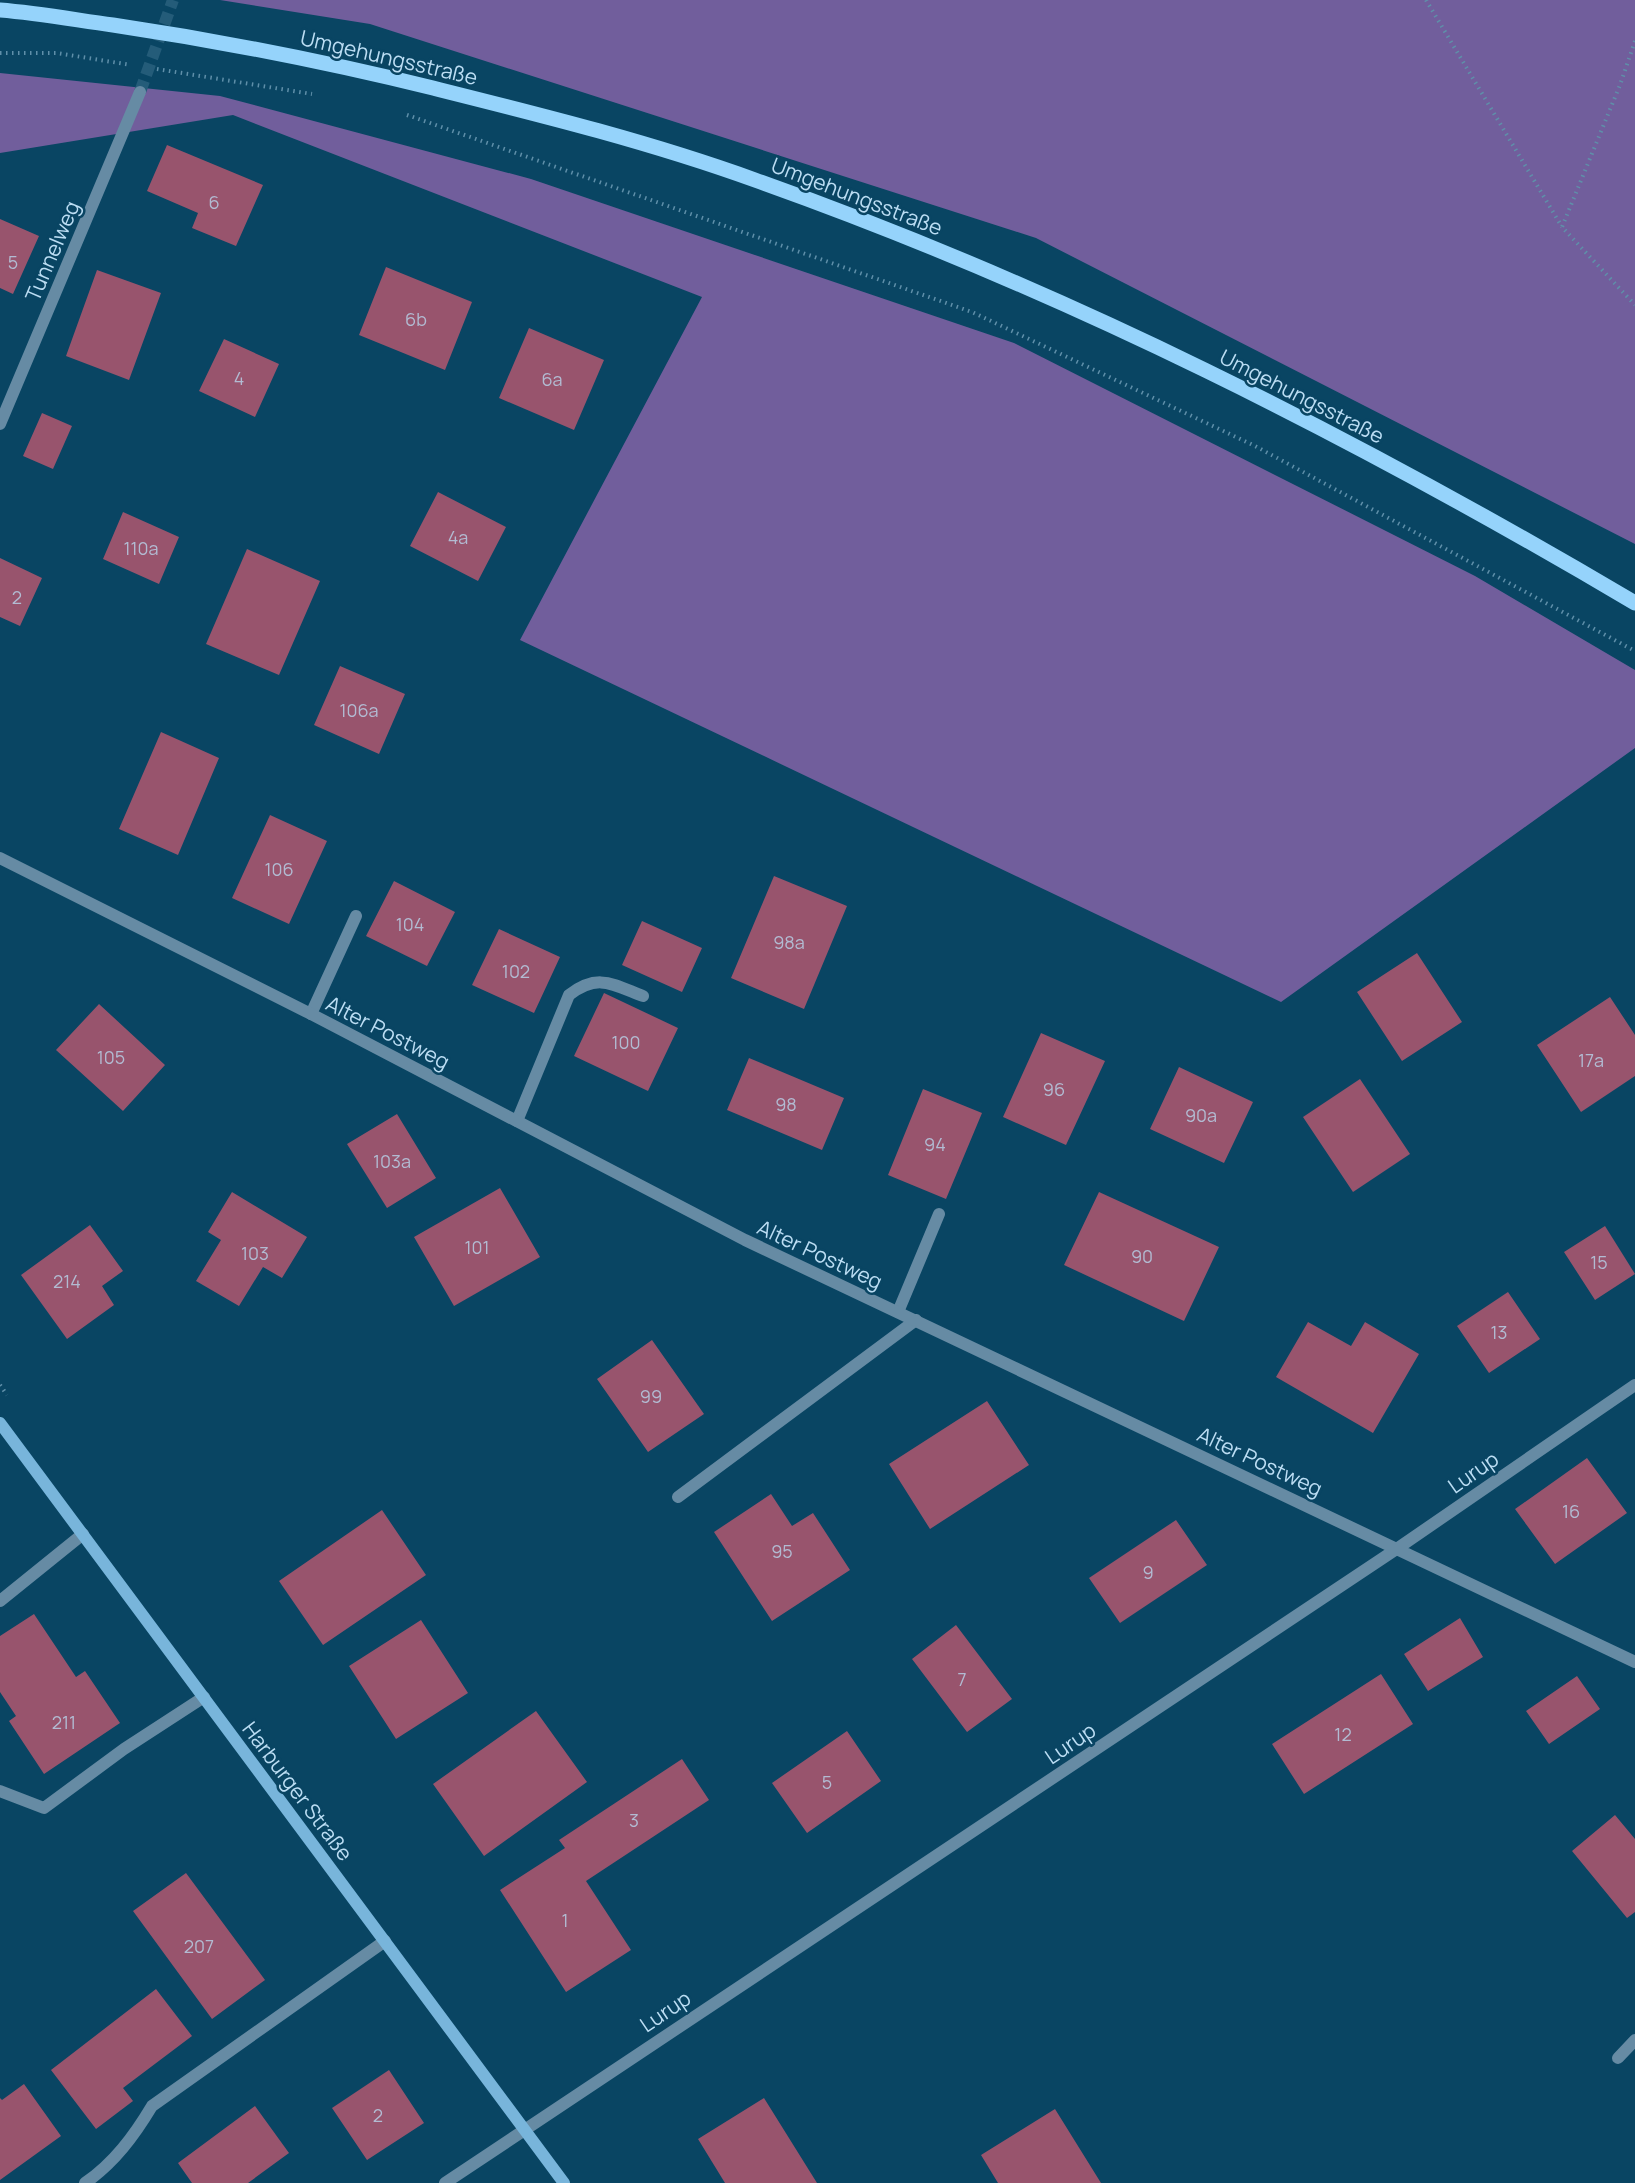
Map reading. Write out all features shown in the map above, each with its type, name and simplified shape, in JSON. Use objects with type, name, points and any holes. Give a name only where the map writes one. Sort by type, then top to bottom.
[{"type":"main road","name":"Umgehungsstraße","points":[[0,9],[202,38],[343,66],[584,126],[752,179],[917,240],[1112,324],[1329,432],[1525,538],[1635,603]]},
{"type":"street","name":"Tunnelweg","points":[[0,424],[140,92]]},
{"type":"street","name":"Alter Postweg","points":[[0,858],[311,1014],[745,1240],[1635,1662]]},
{"type":"street","points":[[311,1014],[356,915]]},
{"type":"street","points":[[517,1122],[569,995],[583,984],[603,981],[643,996]]},
{"type":"street","points":[[898,1312],[939,1214]]},
{"type":"street","points":[[678,1497],[916,1320]]},
{"type":"street","name":"Lurup","points":[[445,2183],[524,2128],[1398,1548],[1635,1385]]},
{"type":"street","name":"Harburger Straße","points":[[0,1424],[564,2183]]},
{"type":"street","points":[[0,1601],[83,1534]]},
{"type":"street","points":[[0,1791],[44,1808],[124,1749],[204,1697]]},
{"type":"street","points":[[85,2183],[103,2171],[136,2133],[152,2106],[385,1941]]},
{"type":"street","points":[[1618,2058],[1635,2040]]},
{"type":"path","points":[[1426,0],[1562,228],[1635,305]]},
{"type":"path","points":[[1562,228],[1635,41]]},
{"type":"path","points":[[0,52],[57,53],[140,66]]},
{"type":"path","points":[[152,68],[316,94]]},
{"type":"path","points":[[397,112],[972,312],[1255,446],[1635,651]]},
{"type":"shaded area","points":[[220,0],[1635,0],[1635,544],[1036,238],[370,24]]},
{"type":"shaded area","points":[[0,73],[220,96],[531,179],[1014,343],[1475,576],[1635,670],[1635,748],[1281,1002],[520,640],[702,297],[233,115],[0,153]]},
{"type":"building","points":[[167,145],[263,185],[236,246],[192,228],[198,213],[147,191]]},
{"type":"building","points":[[0,219],[39,236],[13,294],[0,288]]},
{"type":"building","points":[[386,267],[472,302],[445,370],[359,335]]},
{"type":"building","points":[[97,270],[161,293],[129,380],[66,356]]},
{"type":"building","points":[[529,328],[604,360],[574,430],[499,398]]},
{"type":"building","points":[[224,339],[279,364],[255,417],[199,391]]},
{"type":"building","points":[[42,413],[72,426],[53,469],[23,456]]},
{"type":"building","points":[[438,492],[506,527],[478,581],[410,546]]},
{"type":"building","points":[[123,512],[179,537],[159,584],[103,559]]},
{"type":"building","points":[[247,549],[320,581],[279,675],[206,644]]},
{"type":"building","points":[[0,558],[42,578],[20,626],[0,617]]},
{"type":"building","points":[[340,666],[405,694],[379,754],[314,725]]},
{"type":"building","points":[[161,732],[219,758],[178,855],[119,829]]},
{"type":"building","points":[[270,815],[327,841],[289,924],[232,898]]},
{"type":"building","points":[[774,876],[847,906],[804,1009],[731,978]]},
{"type":"building","points":[[394,881],[455,912],[427,966],[366,936]]},
{"type":"building","points":[[642,921],[702,948],[682,992],[622,965]]},
{"type":"building","points":[[499,929],[560,957],[534,1013],[472,985]]},
{"type":"building","points":[[1417,953],[1462,1022],[1402,1061],[1357,992]]},
{"type":"building","points":[[604,993],[678,1028],[648,1091],[574,1056]]},
{"type":"building","points":[[1610,997],[1635,1035],[1635,1076],[1581,1112],[1537,1045]]},
{"type":"building","points":[[99,1004],[165,1065],[123,1111],[56,1050]]},
{"type":"building","points":[[1041,1033],[1105,1061],[1066,1145],[1003,1117]]},
{"type":"building","points":[[749,1058],[844,1098],[822,1150],[727,1110]]},
{"type":"building","points":[[1179,1067],[1253,1102],[1224,1163],[1150,1129]]},
{"type":"building","points":[[1360,1079],[1410,1154],[1353,1192],[1303,1117]]},
{"type":"building","points":[[923,1089],[982,1113],[946,1199],[888,1175]]},
{"type":"building","points":[[397,1114],[436,1178],[387,1208],[347,1144]]},
{"type":"building","points":[[500,1188],[540,1257],[454,1306],[414,1237]]},
{"type":"building","points":[[232,1192],[307,1237],[282,1278],[263,1267],[239,1306],[196,1281],[221,1240],[208,1232]]},
{"type":"building","points":[[1099,1192],[1219,1247],[1184,1321],[1064,1265]]},
{"type":"building","points":[[90,1225],[123,1271],[102,1286],[114,1305],[67,1339],[21,1275]]},
{"type":"building","points":[[1605,1226],[1635,1274],[1595,1300],[1564,1252]]},
{"type":"building","points":[[1508,1292],[1540,1339],[1489,1373],[1457,1326]]},
{"type":"building","points":[[1308,1322],[1351,1346],[1365,1322],[1419,1354],[1373,1433],[1276,1377]]},
{"type":"building","points":[[652,1340],[704,1414],[648,1452],[597,1379]]},
{"type":"building","points":[[987,1401],[1029,1465],[930,1529],[889,1464]]},
{"type":"building","points":[[1587,1458],[1627,1513],[1555,1564],[1515,1509]]},
{"type":"building","points":[[771,1494],[792,1526],[813,1513],[850,1570],[772,1621],[714,1532]]},
{"type":"building","points":[[382,1510],[426,1575],[323,1645],[279,1581]]},
{"type":"building","points":[[1176,1520],[1207,1565],[1120,1623],[1089,1578]]},
{"type":"building","points":[[34,1614],[76,1677],[85,1671],[120,1723],[44,1774],[9,1721],[16,1716],[0,1692],[0,1636]]},
{"type":"building","points":[[1460,1618],[1483,1657],[1428,1691],[1404,1654]]},
{"type":"building","points":[[421,1620],[468,1693],[396,1739],[349,1666]]},
{"type":"building","points":[[956,1625],[1012,1699],[967,1732],[912,1659]]},
{"type":"building","points":[[1381,1674],[1413,1724],[1304,1794],[1272,1744]]},
{"type":"building","points":[[1577,1676],[1600,1709],[1549,1744],[1526,1711]]},
{"type":"building","points":[[536,1711],[587,1782],[484,1856],[433,1784]]},
{"type":"building","points":[[847,1731],[881,1781],[807,1833],[772,1783]]},
{"type":"building","points":[[682,1759],[709,1800],[586,1881],[631,1950],[566,1992],[500,1890],[565,1848],[559,1840]]},
{"type":"building","points":[[1615,1815],[1635,1839],[1635,1912],[1627,1918],[1572,1851]]},
{"type":"building","points":[[186,1873],[265,1980],[212,2019],[133,1911]]},
{"type":"building","points":[[156,1989],[192,2036],[123,2088],[133,2101],[96,2129],[51,2070]]},
{"type":"building","points":[[389,2070],[424,2123],[367,2160],[332,2108]]},
{"type":"building","points":[[24,2084],[61,2136],[0,2180],[0,2098],[2,2100]]},
{"type":"building","points":[[764,2098],[817,2183],[725,2183],[698,2139]]},
{"type":"building","points":[[255,2106],[289,2153],[248,2183],[192,2183],[178,2163]]},
{"type":"building","points":[[1055,2109],[1101,2183],[998,2183],[981,2155]]},
{"type":"tunnel","points":[[140,92],[173,0]]}]
